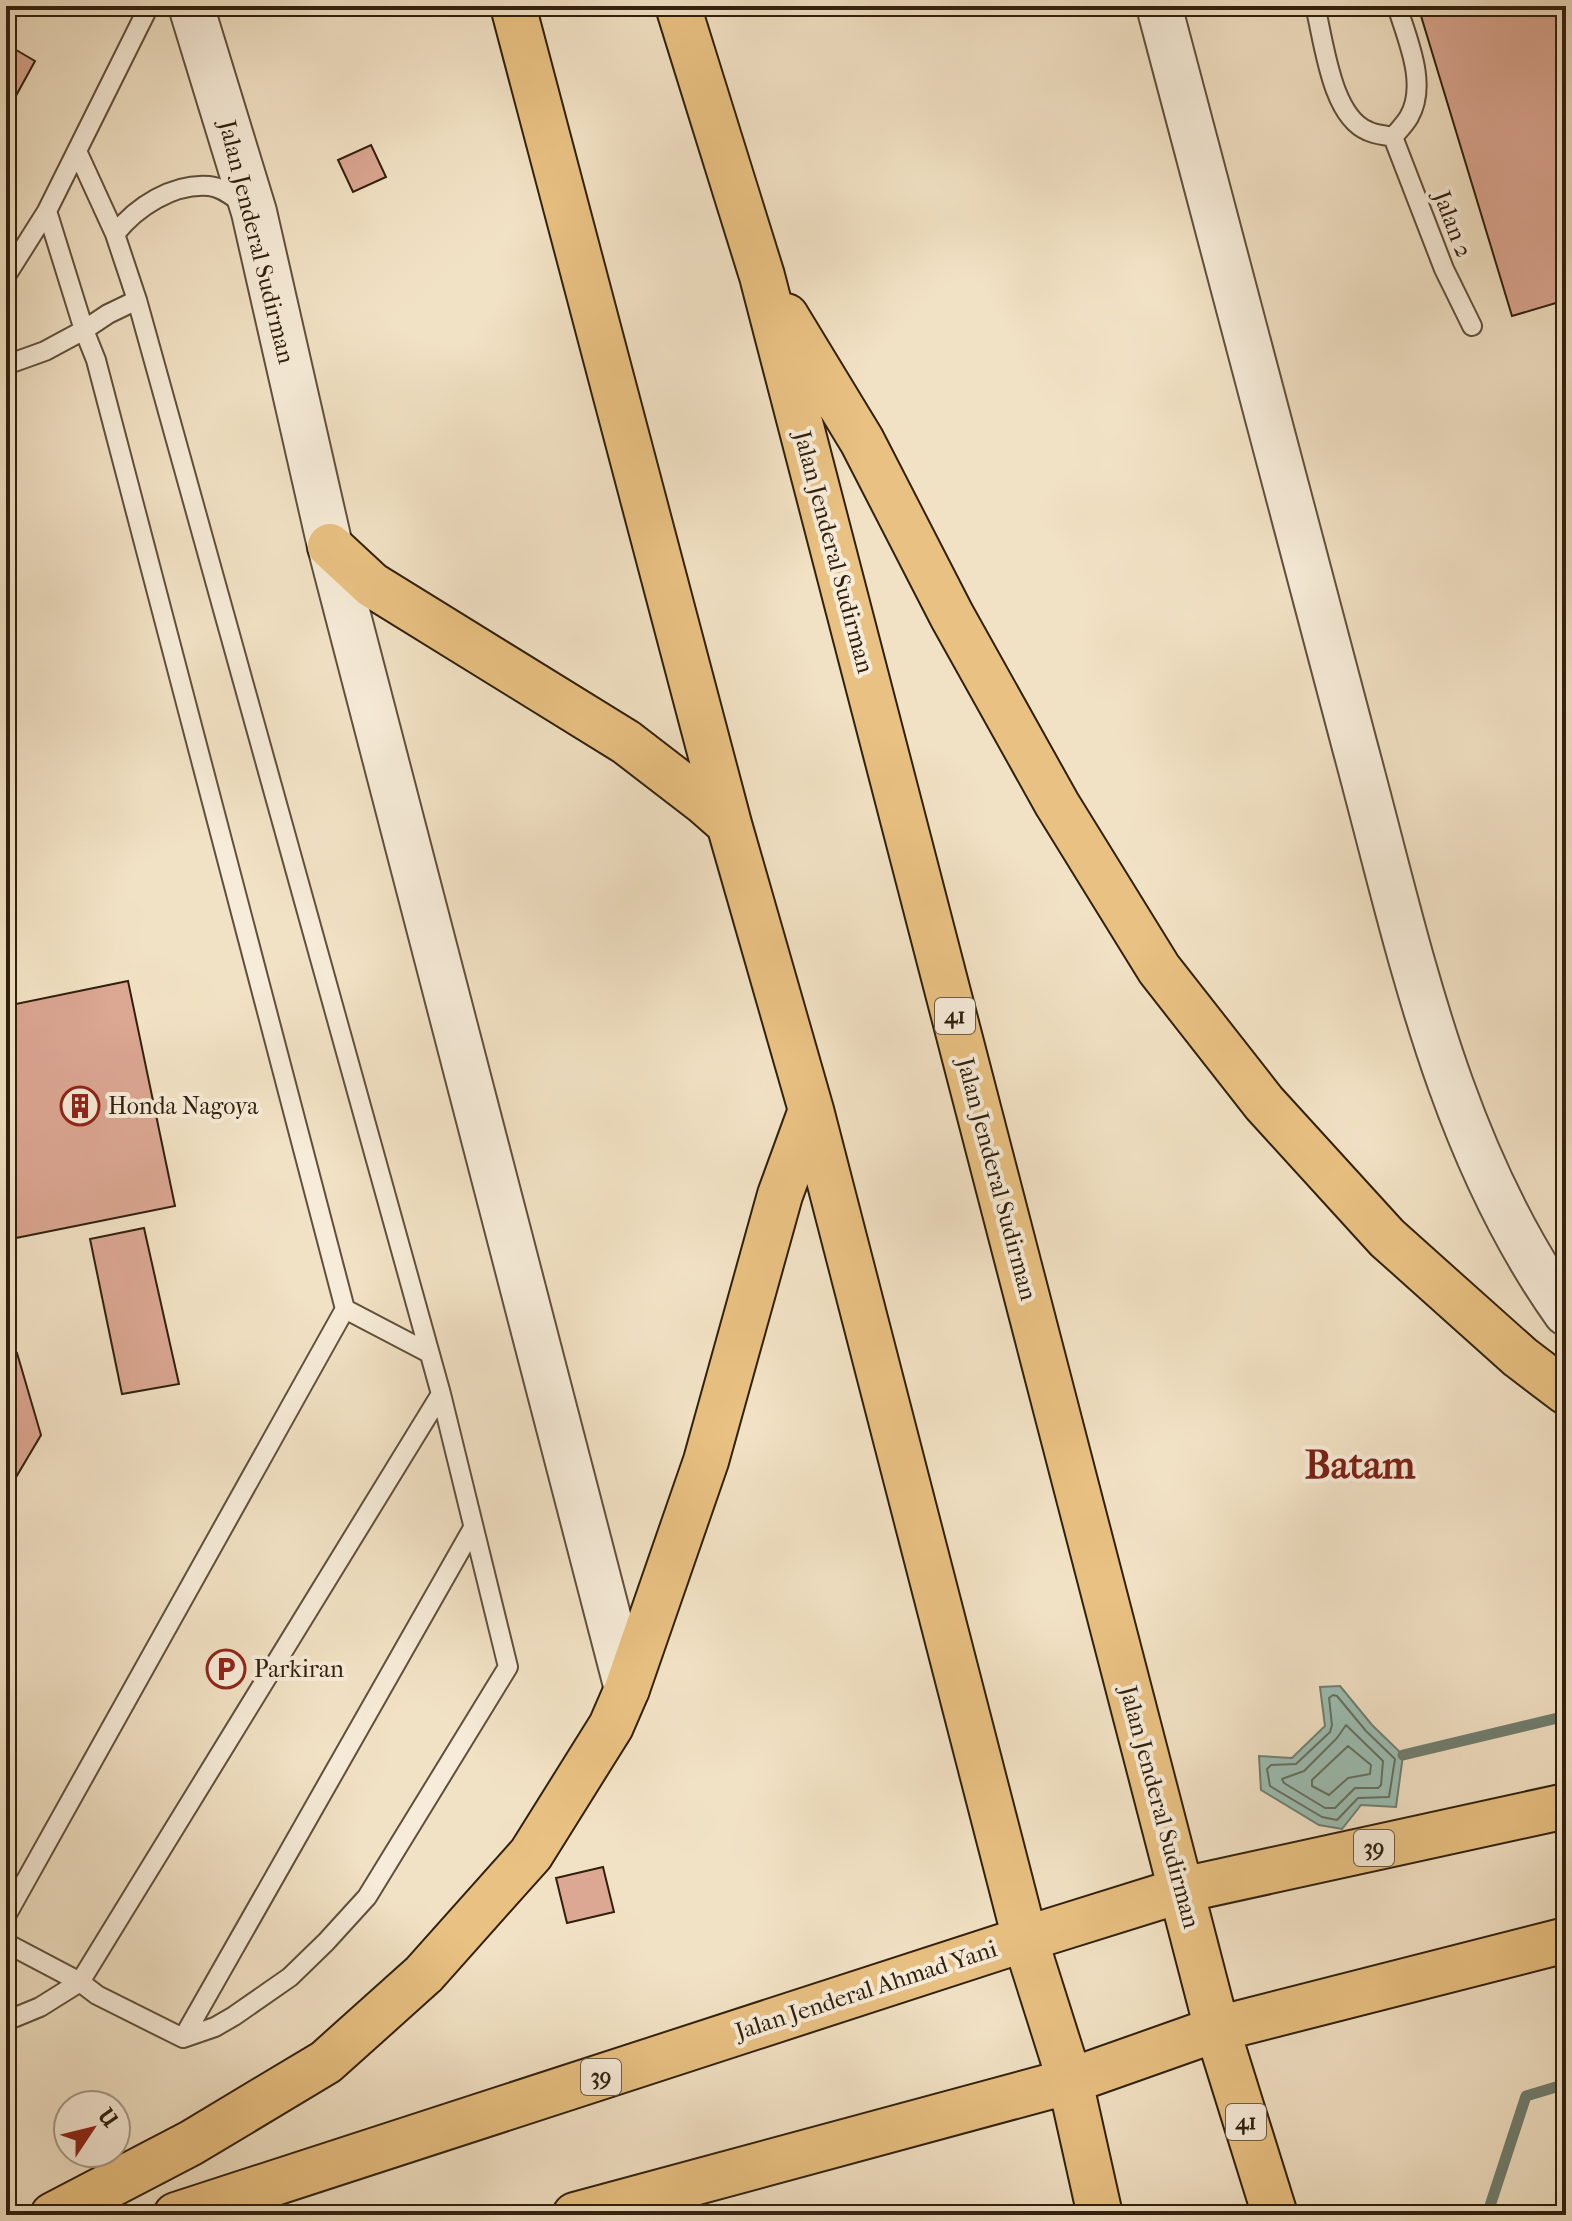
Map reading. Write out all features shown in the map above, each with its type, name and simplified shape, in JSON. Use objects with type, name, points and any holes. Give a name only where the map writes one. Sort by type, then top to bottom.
[{"type":"highway","points":[[513,6],[729,824],[811,1110],[1025,1939],[1070,2081],[1100,2215]]},
{"type":"highway","name":"Jalan Jenderal Sudirman","points":[[678,6],[762,276],[1217,2029],[1275,2215]]},
{"type":"highway","points":[[762,276],[862,441],[952,616],[1057,804],[1159,969],[1264,1103],[1387,1238],[1520,1357],[1566,1392]]},
{"type":"highway","points":[[330,546],[372,585],[626,742],[729,824]]},
{"type":"highway","points":[[53,2215],[191,2143],[326,2062],[424,1974],[531,1854],[611,1726],[627,1689],[706,1461],[780,1195],[811,1110]]},
{"type":"highway","name":"Jalan Jenderal Ahmad Yani","points":[[176,2215],[1182,1890],[1566,1806]]},
{"type":"highway","points":[[575,2215],[1070,2081],[1217,2029],[1566,1940]]},
{"type":"street","name":"Jalan Jenderal Sudirman","points":[[191,6],[254,212],[330,546],[627,1689]]},
{"type":"street","points":[[1159,6],[1435,1043],[1467,1133],[1507,1217],[1566,1313]]},
{"type":"lane","points":[[6,276],[47,211],[149,6]]},
{"type":"lane","points":[[1315,6],[1336,94],[1349,116],[1367,131],[1393,137],[1410,116],[1417,91],[1414,64],[1397,6]]},
{"type":"lane","name":"Jalan 2","points":[[1393,137],[1444,269],[1472,326]]},
{"type":"lane","points":[[6,1943],[80,1982],[97,1995],[183,2038],[215,2027],[290,1977],[367,1897],[506,1674],[507,1658],[441,1394],[137,300],[115,234],[77,151]]},
{"type":"lane","points":[[115,234],[141,207],[176,191],[192,188],[210,186],[222,190],[254,212]]},
{"type":"lane","points":[[6,1916],[345,1309],[104,385],[47,211]]},
{"type":"lane","points":[[6,365],[45,351],[137,300]]},
{"type":"lane","points":[[345,1309],[429,1353]]},
{"type":"lane","points":[[6,2021],[40,2007],[80,1982],[441,1394]]},
{"type":"lane","points":[[183,2038],[473,1528]]},
{"type":"water","points":[[1340,1686],[1372,1725],[1403,1755],[1396,1807],[1361,1805],[1342,1829],[1319,1825],[1261,1790],[1259,1756],[1292,1758],[1325,1726],[1320,1687]]},
{"type":"building","points":[[1418,6],[1566,6],[1566,300],[1512,316]]},
{"type":"building","points":[[6,44],[35,61],[6,114]]},
{"type":"building","points":[[371,145],[386,177],[353,192],[338,160]]},
{"type":"building","name":"Honda Nagoya","points":[[128,981],[175,1206],[6,1240],[6,1006]]},
{"type":"building","points":[[144,1228],[179,1384],[122,1394],[90,1239]]},
{"type":"building","points":[[17,1353],[41,1435],[6,1494],[6,1355]]},
{"type":"building","points":[[603,1867],[614,1912],[567,1923],[556,1878]]},
{"type":"waterway","points":[[1403,1755],[1566,1716]]},
{"type":"waterway","points":[[1487,2215],[1526,2096],[1566,2084]]},
{"type":"place","name":"Honda Nagoya","points":[[80,1106]]},
{"type":"place","name":"Parkiran","points":[[226,1669]]},
{"type":"district","name":"Batam","points":[[1360,1465]]}]
